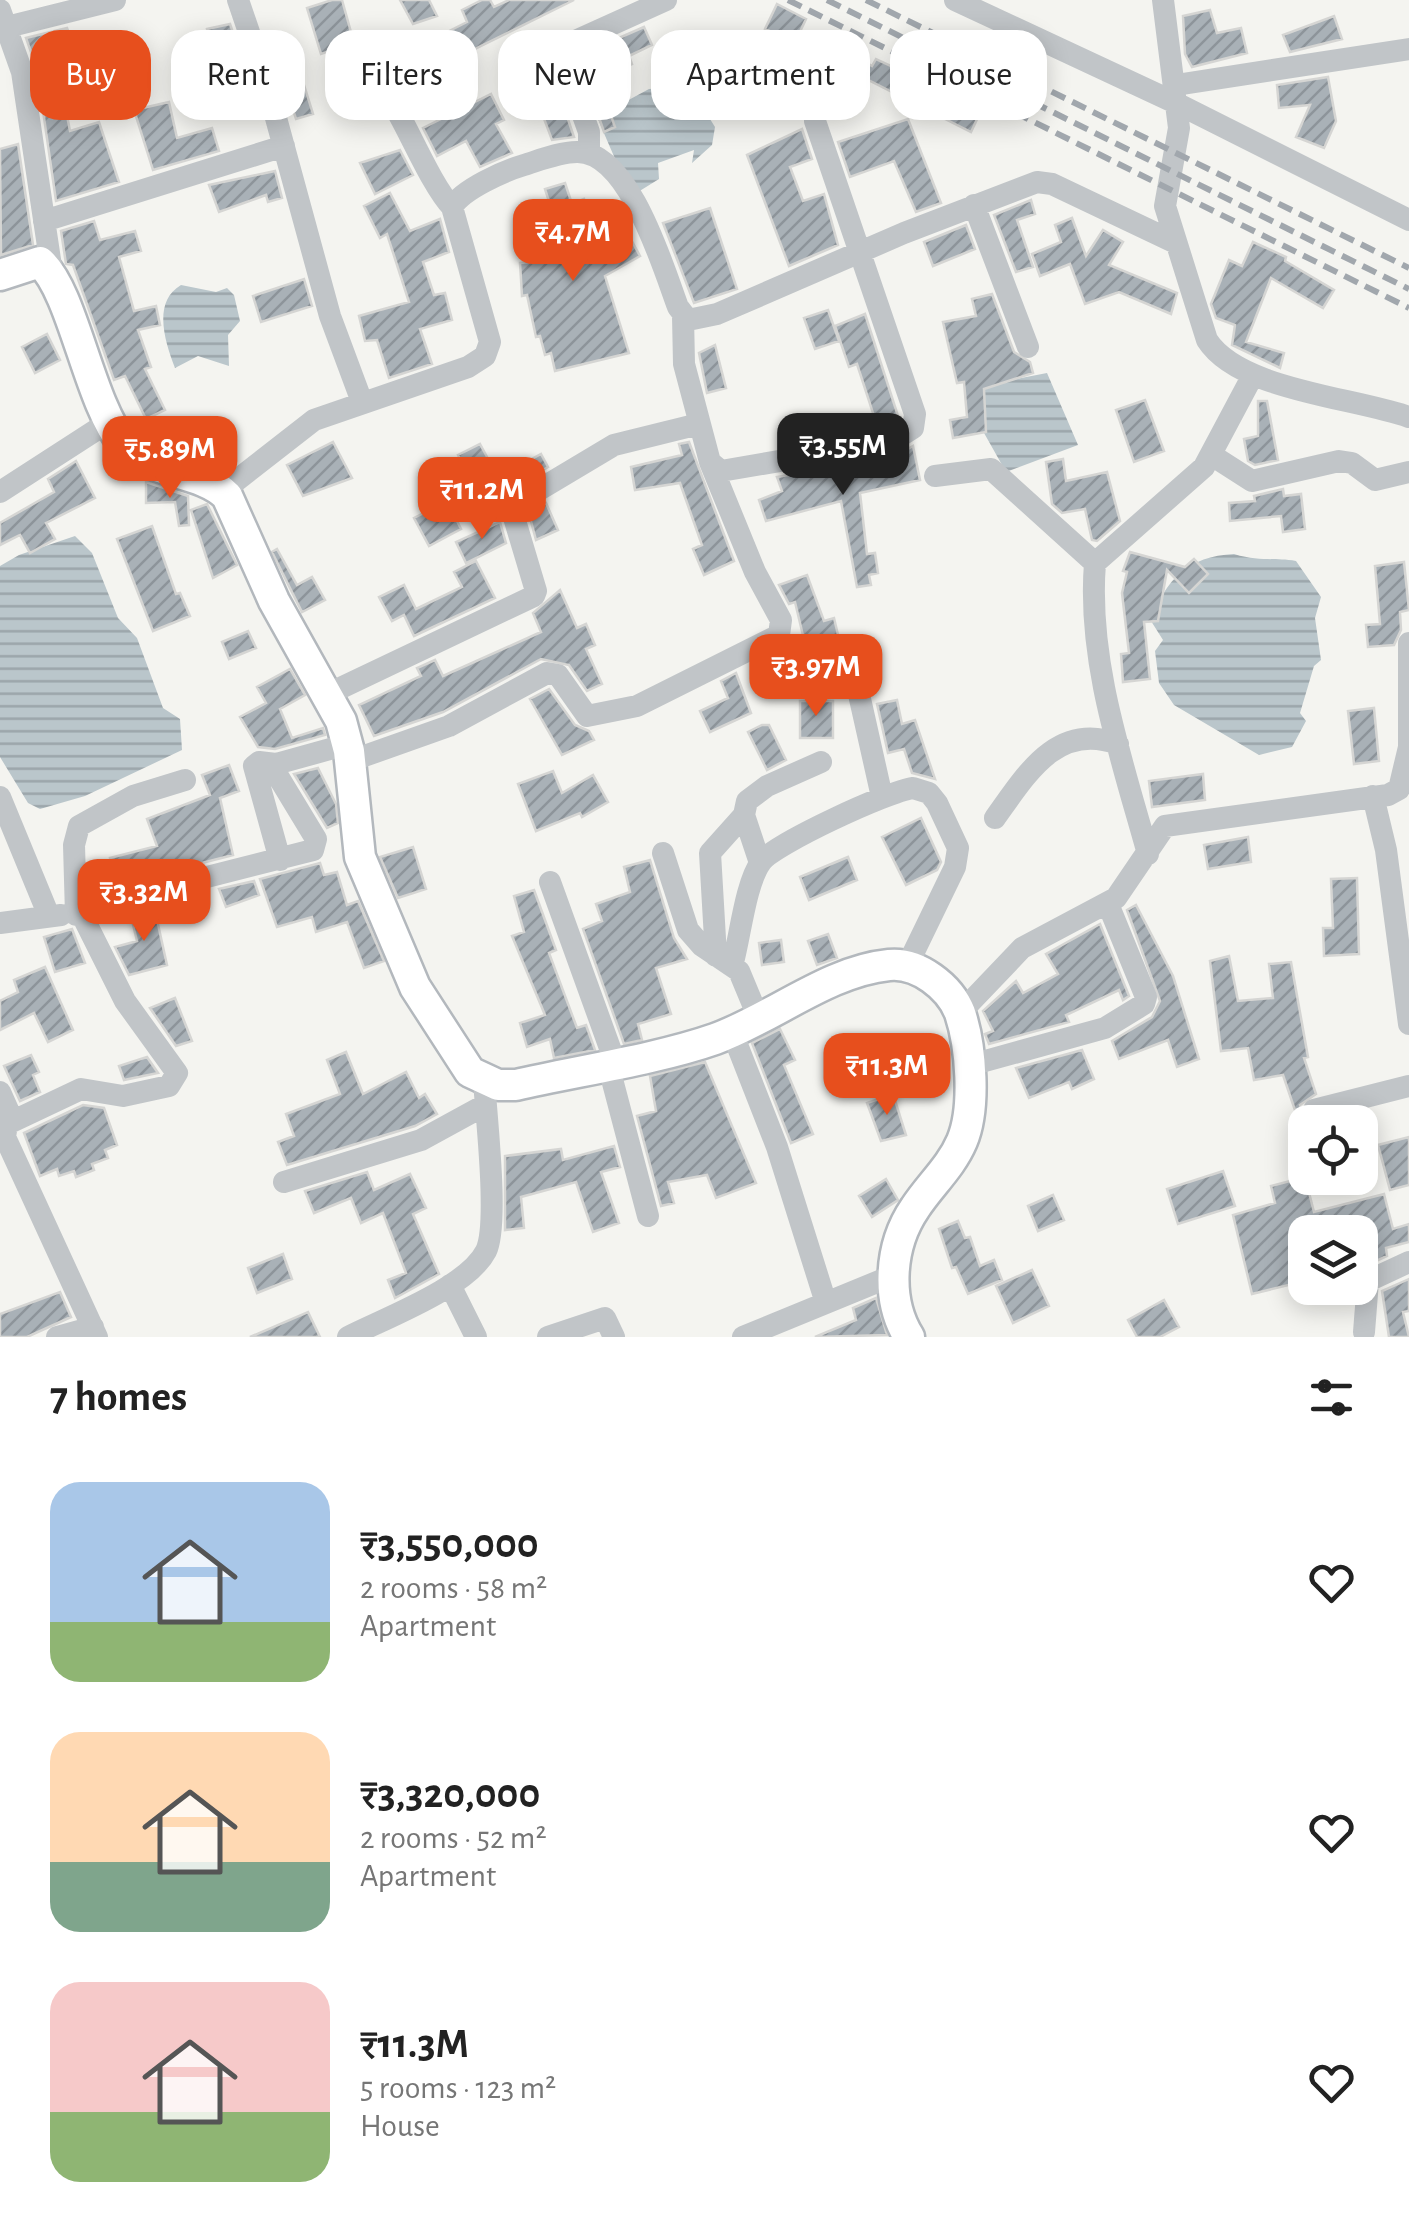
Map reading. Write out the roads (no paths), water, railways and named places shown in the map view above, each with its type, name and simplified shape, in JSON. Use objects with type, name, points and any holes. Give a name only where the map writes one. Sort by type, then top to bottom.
[{"type":"street","points":[[115,0],[3,18],[24,86],[52,273],[110,421],[134,456],[223,492],[274,601],[328,694],[349,752],[357,844],[376,905],[422,1000],[484,1092],[492,1228],[477,1264],[450,1284],[348,1337]]},
{"type":"street","points":[[238,0],[284,146],[330,316],[362,402]]},
{"type":"street","points":[[588,154],[588,132],[562,47],[666,0]]},
{"type":"street","points":[[955,0],[1177,94],[1409,220]]},
{"type":"street","points":[[1163,0],[1177,94],[1176,153],[1165,206],[1206,340],[1216,355],[1253,376],[1409,416]]},
{"type":"street","points":[[1177,94],[1409,49]]},
{"type":"street","points":[[223,492],[314,420],[468,366],[488,351],[452,207],[440,194],[403,120]]},
{"type":"street","points":[[710,462],[721,470],[743,468],[891,442],[913,428],[915,414],[816,121]]},
{"type":"street","points":[[44,220],[284,146]]},
{"type":"street","points":[[280,860],[254,766],[349,752],[439,730],[547,673],[558,675],[582,715],[604,713],[663,694],[780,635],[781,620],[755,572],[710,462],[681,346],[683,316],[633,198],[599,159],[571,152],[517,167],[463,195],[452,207]]},
{"type":"street","points":[[683,316],[699,321],[974,205],[1022,186],[1045,182],[1174,242]]},
{"type":"street","points":[[974,205],[1028,347]]},
{"type":"street","points":[[0,275],[40,262],[52,273]]},
{"type":"street","points":[[1095,563],[1214,456],[1253,376]]},
{"type":"street","points":[[0,492],[110,421]]},
{"type":"street","points":[[328,694],[536,594],[513,514],[518,503],[614,445],[700,424]]},
{"type":"street","points":[[1214,456],[1252,481],[1339,461],[1352,463],[1376,480],[1409,472]]},
{"type":"street","points":[[934,476],[991,470],[1095,563],[1098,639],[1118,744],[1148,854]]},
{"type":"street","points":[[960,1013],[1022,948],[1108,904],[1130,882],[1165,826],[1374,796],[1399,789],[1409,748],[1409,643]]},
{"type":"street","points":[[856,681],[882,797]]},
{"type":"street","points":[[995,818],[1039,759],[1061,743],[1086,738],[1118,744]]},
{"type":"street","points":[[724,961],[710,853],[744,815],[752,796],[821,762]]},
{"type":"street","points":[[0,923],[79,915],[92,906],[314,850],[317,844],[276,774],[276,764]]},
{"type":"street","points":[[57,1337],[95,1332],[5,1138],[5,1108],[80,1089],[137,1095],[168,1086],[175,1080],[173,1063],[131,1012],[79,915],[74,844],[80,826],[134,796],[185,780]]},
{"type":"street","points":[[724,961],[760,863],[771,852],[882,797],[913,788],[928,794],[946,818],[958,848],[955,867],[907,966]]},
{"type":"street","points":[[1374,796],[1386,850],[1409,1024]]},
{"type":"street","points":[[0,797],[49,916]]},
{"type":"street","points":[[744,815],[760,863]]},
{"type":"street","points":[[663,854],[688,930],[743,978],[746,1025],[777,1148],[826,1303]]},
{"type":"street","points":[[550,882],[611,1062],[648,1216]]},
{"type":"street","points":[[967,1066],[1105,1028],[1144,1004],[1146,997],[1108,904]]},
{"type":"street","points":[[284,1182],[430,1136],[484,1092],[698,1044],[842,979],[876,968],[907,966],[941,986],[960,1013],[969,1109],[964,1136],[907,1223],[894,1275],[894,1304],[910,1337]]},
{"type":"street","points":[[1334,1105],[1409,1086]]},
{"type":"street","points":[[1364,1332],[1368,1281],[1409,1262]]},
{"type":"street","points":[[743,1337],[894,1275]]},
{"type":"street","points":[[450,1284],[476,1337]]},
{"type":"street","points":[[548,1337],[604,1318],[614,1337]]},
{"type":"railway","points":[[788,0],[1409,308]]},
{"type":"railway","points":[[827,0],[1409,289]]},
{"type":"railway","points":[[866,0],[1409,268]]}]
